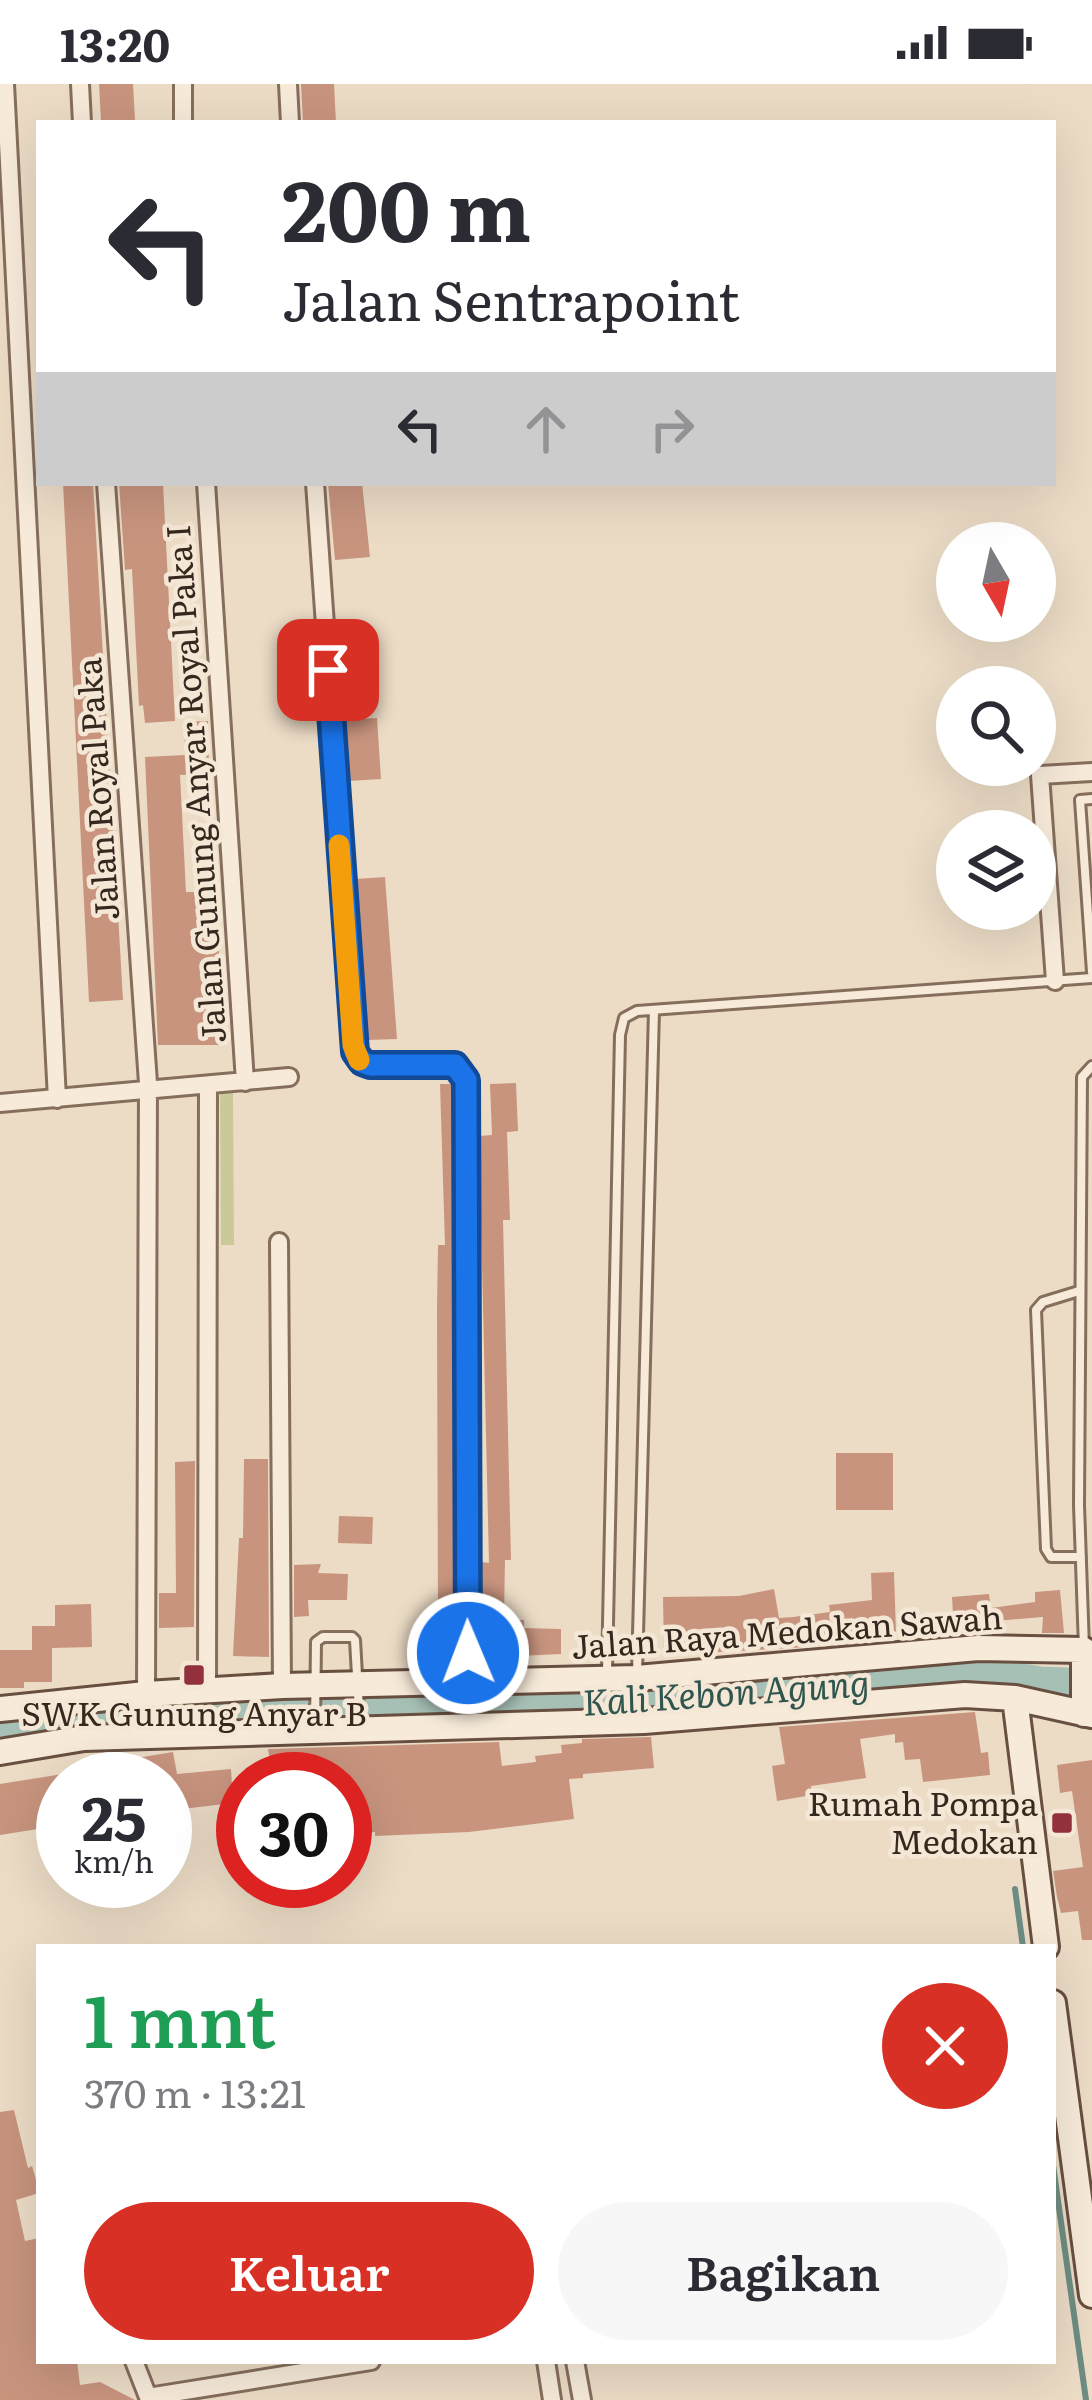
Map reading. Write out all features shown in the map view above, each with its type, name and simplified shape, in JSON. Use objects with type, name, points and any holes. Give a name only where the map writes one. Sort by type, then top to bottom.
[{"type":"street","points":[[5,84],[57,1099]]},
{"type":"street","points":[[80,84],[82,120]]},
{"type":"street","points":[[183,84],[183,120]]},
{"type":"street","points":[[288,84],[290,120]]},
{"type":"street","name":"Jalan Royal Paka","points":[[106,486],[148,1091],[146,1694]]},
{"type":"street","name":"Jalan Gunung Anyar Royal Paka I","points":[[206,486],[245,1082]]},
{"type":"street","points":[[315,486],[355,1052],[370,1065],[455,1065],[466,1080],[469,1685]]},
{"type":"street","points":[[1055,981],[1040,775],[1092,772]]},
{"type":"street","points":[[0,1103],[289,1078]]},
{"type":"street","points":[[207,1690],[208,1085]]},
{"type":"street","points":[[279,1242],[282,1686]]},
{"type":"street","name":"Jalan Raya Medokan Sawah","points":[[0,1709],[282,1686],[313,1692],[637,1678],[978,1648],[1083,1656]]},
{"type":"street","points":[[0,1752],[85,1738],[360,1725],[644,1721],[965,1695],[1087,1710],[1083,1656]]},
{"type":"street","points":[[1015,1698],[1046,1944]]},
{"type":"street","points":[[1056,2025],[1092,2295]]},
{"type":"street","points":[[135,2364],[148,2397],[334,2364]]},
{"type":"street","points":[[547,2364],[553,2400]]},
{"type":"street","points":[[576,2364],[582,2400]]},
{"type":"lane","points":[[607,1679],[624,1018],[638,1011],[1092,975],[1080,800],[1092,800]]},
{"type":"lane","points":[[637,1678],[654,1010]]},
{"type":"lane","points":[[1083,1656],[1087,1570],[1082,1557],[1079,1291],[1082,1077],[1092,1066]]},
{"type":"lane","points":[[1079,1291],[1043,1302],[1036,1310],[1046,1550],[1051,1557],[1082,1557]]},
{"type":"lane","points":[[315,1728],[317,1641],[345,1636],[355,1640],[360,1725]]},
{"type":"green space","points":[[220,1092],[233,1092],[234,1245],[221,1245]]},
{"type":"building","points":[[99,84],[133,84],[135,120],[101,120]]},
{"type":"building","points":[[301,84],[334,84],[336,120],[303,120]]},
{"type":"building","points":[[63,486],[93,486],[123,1000],[89,1002]]},
{"type":"building","points":[[119,486],[163,486],[175,721],[145,723],[143,705],[139,706],[132,569],[125,570]]},
{"type":"building","points":[[328,486],[362,486],[370,557],[335,560]]},
{"type":"building","points":[[377,718],[381,779],[349,781],[344,720]]},
{"type":"building","points":[[208,721],[209,774],[180,775],[186,892],[218,892],[220,1045],[158,1045],[145,757],[185,755],[184,722]]},
{"type":"building","points":[[385,877],[397,1039],[367,1040],[356,879]]},
{"type":"building","points":[[516,1083],[518,1131],[507,1132],[510,1220],[503,1220],[511,1560],[505,1560],[504,1615],[481,1616],[481,1562],[489,1563],[479,1136],[492,1135],[490,1084]]},
{"type":"building","points":[[440,1084],[453,1084],[456,1621],[438,1621],[438,1245],[445,1245]]},
{"type":"building","points":[[836,1453],[893,1453],[893,1510],[836,1510]]},
{"type":"building","points":[[244,1459],[268,1459],[269,1657],[233,1656]]},
{"type":"building","points":[[195,1461],[194,1627],[159,1628],[159,1593],[176,1593],[175,1462]]},
{"type":"building","points":[[339,1516],[373,1517],[372,1544],[338,1543]]},
{"type":"building","points":[[321,1564],[318,1573],[348,1574],[347,1600],[308,1600],[309,1616],[294,1617],[294,1565]]},
{"type":"building","points":[[894,1572],[896,1633],[859,1635],[860,1639],[807,1647],[664,1655],[663,1597],[739,1596],[774,1589],[779,1618],[793,1617],[830,1612],[829,1605],[872,1600],[871,1573]]},
{"type":"building","points":[[1060,1590],[1064,1633],[1042,1633],[1043,1617],[971,1623],[971,1631],[954,1632],[952,1597],[989,1594],[991,1608],[1035,1602],[1035,1592]]},
{"type":"building","points":[[91,1604],[92,1647],[52,1648],[52,1682],[0,1688],[0,1650],[32,1650],[32,1626],[55,1626],[55,1605]]},
{"type":"building","points":[[498,1620],[524,1620],[524,1628],[561,1629],[561,1654],[498,1657]]},
{"type":"building","points":[[975,1712],[981,1753],[988,1752],[990,1775],[923,1782],[920,1759],[905,1760],[903,1742],[895,1743],[895,1734],[860,1739],[866,1778],[811,1786],[812,1795],[777,1801],[772,1766],[785,1764],[779,1727]]},
{"type":"building","points":[[651,1737],[654,1768],[569,1779],[574,1819],[469,1832],[375,1836],[372,1752],[268,1749],[499,1742],[502,1766],[536,1762],[535,1756],[562,1753],[561,1745],[582,1743],[582,1739]]},
{"type":"building","points":[[1092,1760],[1092,1940],[1082,1940],[1078,1911],[1061,1913],[1053,1871],[1083,1867],[1072,1791],[1060,1793],[1057,1765]]},
{"type":"building","points":[[216,1770],[216,1805],[192,1808],[192,1773]]},
{"type":"building","points":[[36,1778],[36,1829],[0,1835],[0,1784]]},
{"type":"building","points":[[14,2110],[28,2168],[32,2166],[36,2180],[36,2194],[16,2200],[25,2241],[36,2239],[36,2364],[77,2364],[80,2385],[100,2382],[135,2400],[0,2400],[0,2112]]},
{"type":"waterway","name":"Kali Kebon Agung","points":[[0,1732],[103,1717],[663,1700],[996,1675],[1092,1685]]},
{"type":"waterway","points":[[1015,1889],[1023,1944]]},
{"type":"waterway","points":[[1056,2186],[1086,2400]]},
{"type":"slow traffic","points":[[339,845],[353,1045],[359,1060]]},
{"type":"place","name":"SWK Gunung Anyar B","points":[[194,1675]]},
{"type":"place","name":"Rumah Pompa Medokan","points":[[1062,1823]]},
{"type":"route","points":[[328,670],[355,1052],[370,1065],[455,1065],[466,1080],[468,1653]]}]
